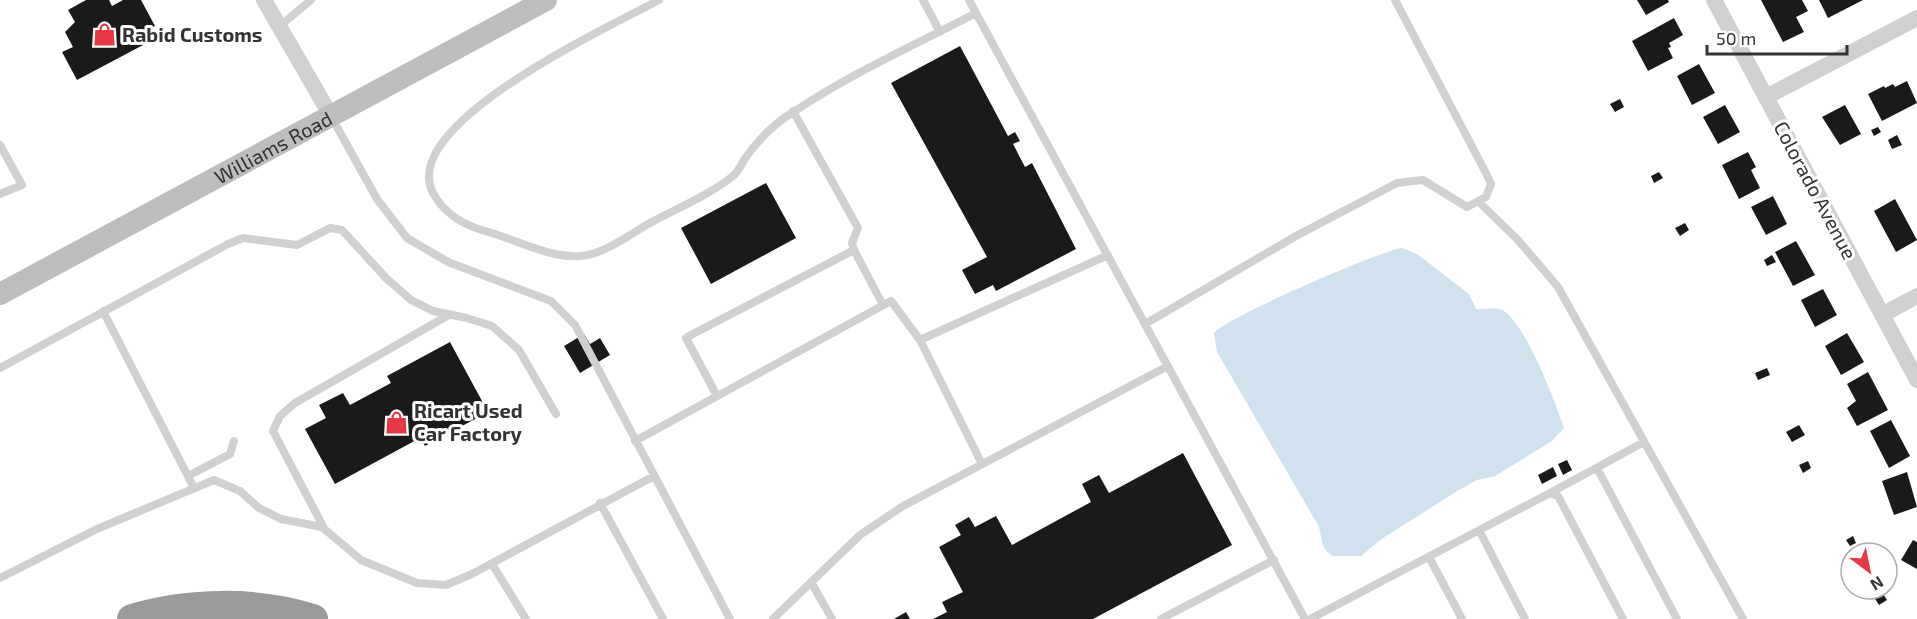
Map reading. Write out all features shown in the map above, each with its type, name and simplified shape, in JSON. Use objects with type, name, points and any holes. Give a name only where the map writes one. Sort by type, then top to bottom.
[{"type":"highway","points":[[132,619],[176,609],[207,607],[267,609],[313,619]]},
{"type":"main road","name":"Williams Road","points":[[0,294],[546,0]]},
{"type":"street","points":[[264,0],[331,116]]},
{"type":"street","name":"Colorado Avenue","points":[[1714,0],[1917,380]]},
{"type":"street","points":[[1767,97],[1917,18]]},
{"type":"street","points":[[1882,315],[1917,296]]},
{"type":"lane","points":[[280,25],[311,0]]},
{"type":"lane","points":[[659,0],[524,72],[461,122],[441,146],[429,166],[428,183],[437,200],[455,219],[477,229],[514,238],[570,258],[596,253],[714,189],[735,174],[765,134],[793,111],[976,14]]},
{"type":"lane","points":[[923,0],[940,32]]},
{"type":"lane","points":[[969,0],[1305,619]]},
{"type":"lane","points":[[1145,324],[1287,241],[1397,183],[1423,180],[1467,207],[1486,197],[1491,184],[1487,175],[1395,0]]},
{"type":"lane","points":[[793,111],[858,228],[852,243],[854,250],[883,305]]},
{"type":"lane","points":[[331,116],[377,199],[407,238],[448,262],[551,301],[575,325],[730,619]]},
{"type":"lane","points":[[0,145],[22,185],[0,194]]},
{"type":"lane","points":[[1479,202],[1518,240],[1558,287],[1743,619]]},
{"type":"lane","points":[[0,368],[228,244],[243,238],[297,244],[330,228],[342,230],[386,278],[411,300],[447,316],[467,318],[492,326],[519,350],[556,414]]},
{"type":"lane","points":[[717,396],[686,338],[854,250]]},
{"type":"lane","points":[[920,340],[1108,255]]},
{"type":"lane","points":[[635,441],[891,301],[920,340],[982,464]]},
{"type":"lane","points":[[103,311],[194,488]]},
{"type":"lane","points":[[447,316],[294,403],[280,416],[273,431],[326,530],[361,560],[417,583],[446,585],[492,564],[600,503],[654,476]]},
{"type":"lane","points":[[773,619],[860,535],[903,506],[1168,366]]},
{"type":"lane","points":[[188,476],[230,454],[234,441]]},
{"type":"lane","points":[[1310,619],[1644,442]]},
{"type":"lane","points":[[1597,468],[1677,619]]},
{"type":"lane","points":[[0,578],[97,529],[214,480],[240,490],[259,508],[281,519],[326,530]]},
{"type":"lane","points":[[1550,493],[1558,496],[1623,619]]},
{"type":"lane","points":[[600,503],[663,619]]},
{"type":"lane","points":[[1479,530],[1525,619]]},
{"type":"lane","points":[[1429,557],[1462,619]]},
{"type":"lane","points":[[1161,619],[1274,560]]},
{"type":"lane","points":[[492,564],[526,619]]},
{"type":"lane","points":[[811,582],[832,619]]},
{"type":"water","points":[[1402,248],[1417,254],[1469,294],[1476,309],[1500,309],[1509,315],[1519,327],[1538,362],[1564,428],[1552,441],[1495,476],[1477,480],[1459,490],[1383,538],[1361,556],[1333,556],[1325,549],[1318,525],[1217,352],[1214,333],[1244,314],[1303,286]]},
{"type":"building","points":[[86,0],[109,0],[112,6],[123,0],[141,0],[155,26],[140,33],[145,44],[77,80],[62,52],[73,47],[65,32],[75,22],[68,10]]},
{"type":"building","points":[[1637,0],[1668,0],[1669,2],[1646,15]]},
{"type":"building","points":[[1761,0],[1802,0],[1808,11],[1796,17],[1804,32],[1783,42]]},
{"type":"building","points":[[1819,0],[1863,0],[1828,18]]},
{"type":"building","points":[[1674,18],[1683,35],[1669,43],[1671,47],[1668,48],[1673,58],[1648,71],[1632,41]]},
{"type":"building","points":[[960,46],[1008,136],[1015,132],[1020,141],[1013,144],[1025,167],[1032,163],[1076,249],[996,291],[993,285],[975,294],[962,270],[987,257],[891,83]]},
{"type":"building","points":[[1699,64],[1715,93],[1692,105],[1677,76]]},
{"type":"building","points":[[1907,81],[1917,103],[1882,121],[1868,94],[1884,86],[1885,88],[1893,84],[1895,87]]},
{"type":"building","points":[[1620,99],[1624,107],[1615,112],[1610,104]]},
{"type":"building","points":[[1725,105],[1740,132],[1718,144],[1703,117]]},
{"type":"building","points":[[1845,105],[1861,134],[1840,145],[1822,117]]},
{"type":"building","points":[[1878,127],[1881,132],[1874,136],[1871,130]]},
{"type":"building","points":[[1897,135],[1902,145],[1892,149],[1888,140]]},
{"type":"building","points":[[1748,152],[1756,167],[1751,170],[1760,188],[1739,199],[1722,165]]},
{"type":"building","points":[[1659,172],[1663,178],[1654,183],[1651,176]]},
{"type":"building","points":[[766,183],[796,238],[711,284],[681,228]]},
{"type":"building","points":[[1773,196],[1787,224],[1766,235],[1751,207]]},
{"type":"building","points":[[1895,199],[1917,240],[1896,252],[1874,211]]},
{"type":"building","points":[[1685,223],[1689,230],[1680,236],[1675,228]]},
{"type":"building","points":[[1796,241],[1815,275],[1793,286],[1775,252]]},
{"type":"building","points":[[1772,255],[1776,262],[1767,266],[1764,260]]},
{"type":"building","points":[[1823,289],[1837,315],[1815,327],[1801,300]]},
{"type":"building","points":[[1847,333],[1864,362],[1841,375],[1825,346]]},
{"type":"building","points":[[584,334],[590,344],[600,338],[610,355],[580,373],[564,346]]},
{"type":"building","points":[[450,342],[488,412],[425,446],[420,438],[335,484],[305,429],[326,418],[319,405],[343,393],[350,405],[391,383],[387,376]]},
{"type":"building","points":[[1767,368],[1770,375],[1758,380],[1755,373]]},
{"type":"building","points":[[1868,372],[1888,410],[1857,426],[1847,408],[1856,401],[1847,384]]},
{"type":"building","points":[[1891,420],[1910,456],[1889,468],[1870,431]]},
{"type":"building","points":[[1799,425],[1805,435],[1792,442],[1786,432]]},
{"type":"building","points":[[1183,453],[1232,545],[1093,619],[933,619],[947,612],[942,602],[963,592],[939,547],[961,535],[955,525],[969,517],[975,527],[996,516],[1012,545],[1091,502],[1082,484],[1099,475],[1109,493]]},
{"type":"building","points":[[1567,460],[1572,470],[1563,475],[1558,464]]},
{"type":"building","points":[[1808,461],[1811,468],[1803,473],[1799,465]]},
{"type":"building","points":[[1553,467],[1557,476],[1542,484],[1538,475]]},
{"type":"building","points":[[1907,472],[1917,507],[1894,515],[1882,481]]},
{"type":"building","points":[[1853,536],[1855,541],[1847,541]]},
{"type":"building","points":[[1913,540],[1917,542],[1917,569],[1901,560]]},
{"type":"building","points":[[906,612],[910,619],[894,619]]},
{"type":"place","name":"Rabid Customs","points":[[104,34]]},
{"type":"place","name":"Ricart Used Car Factory","points":[[396,422]]}]
